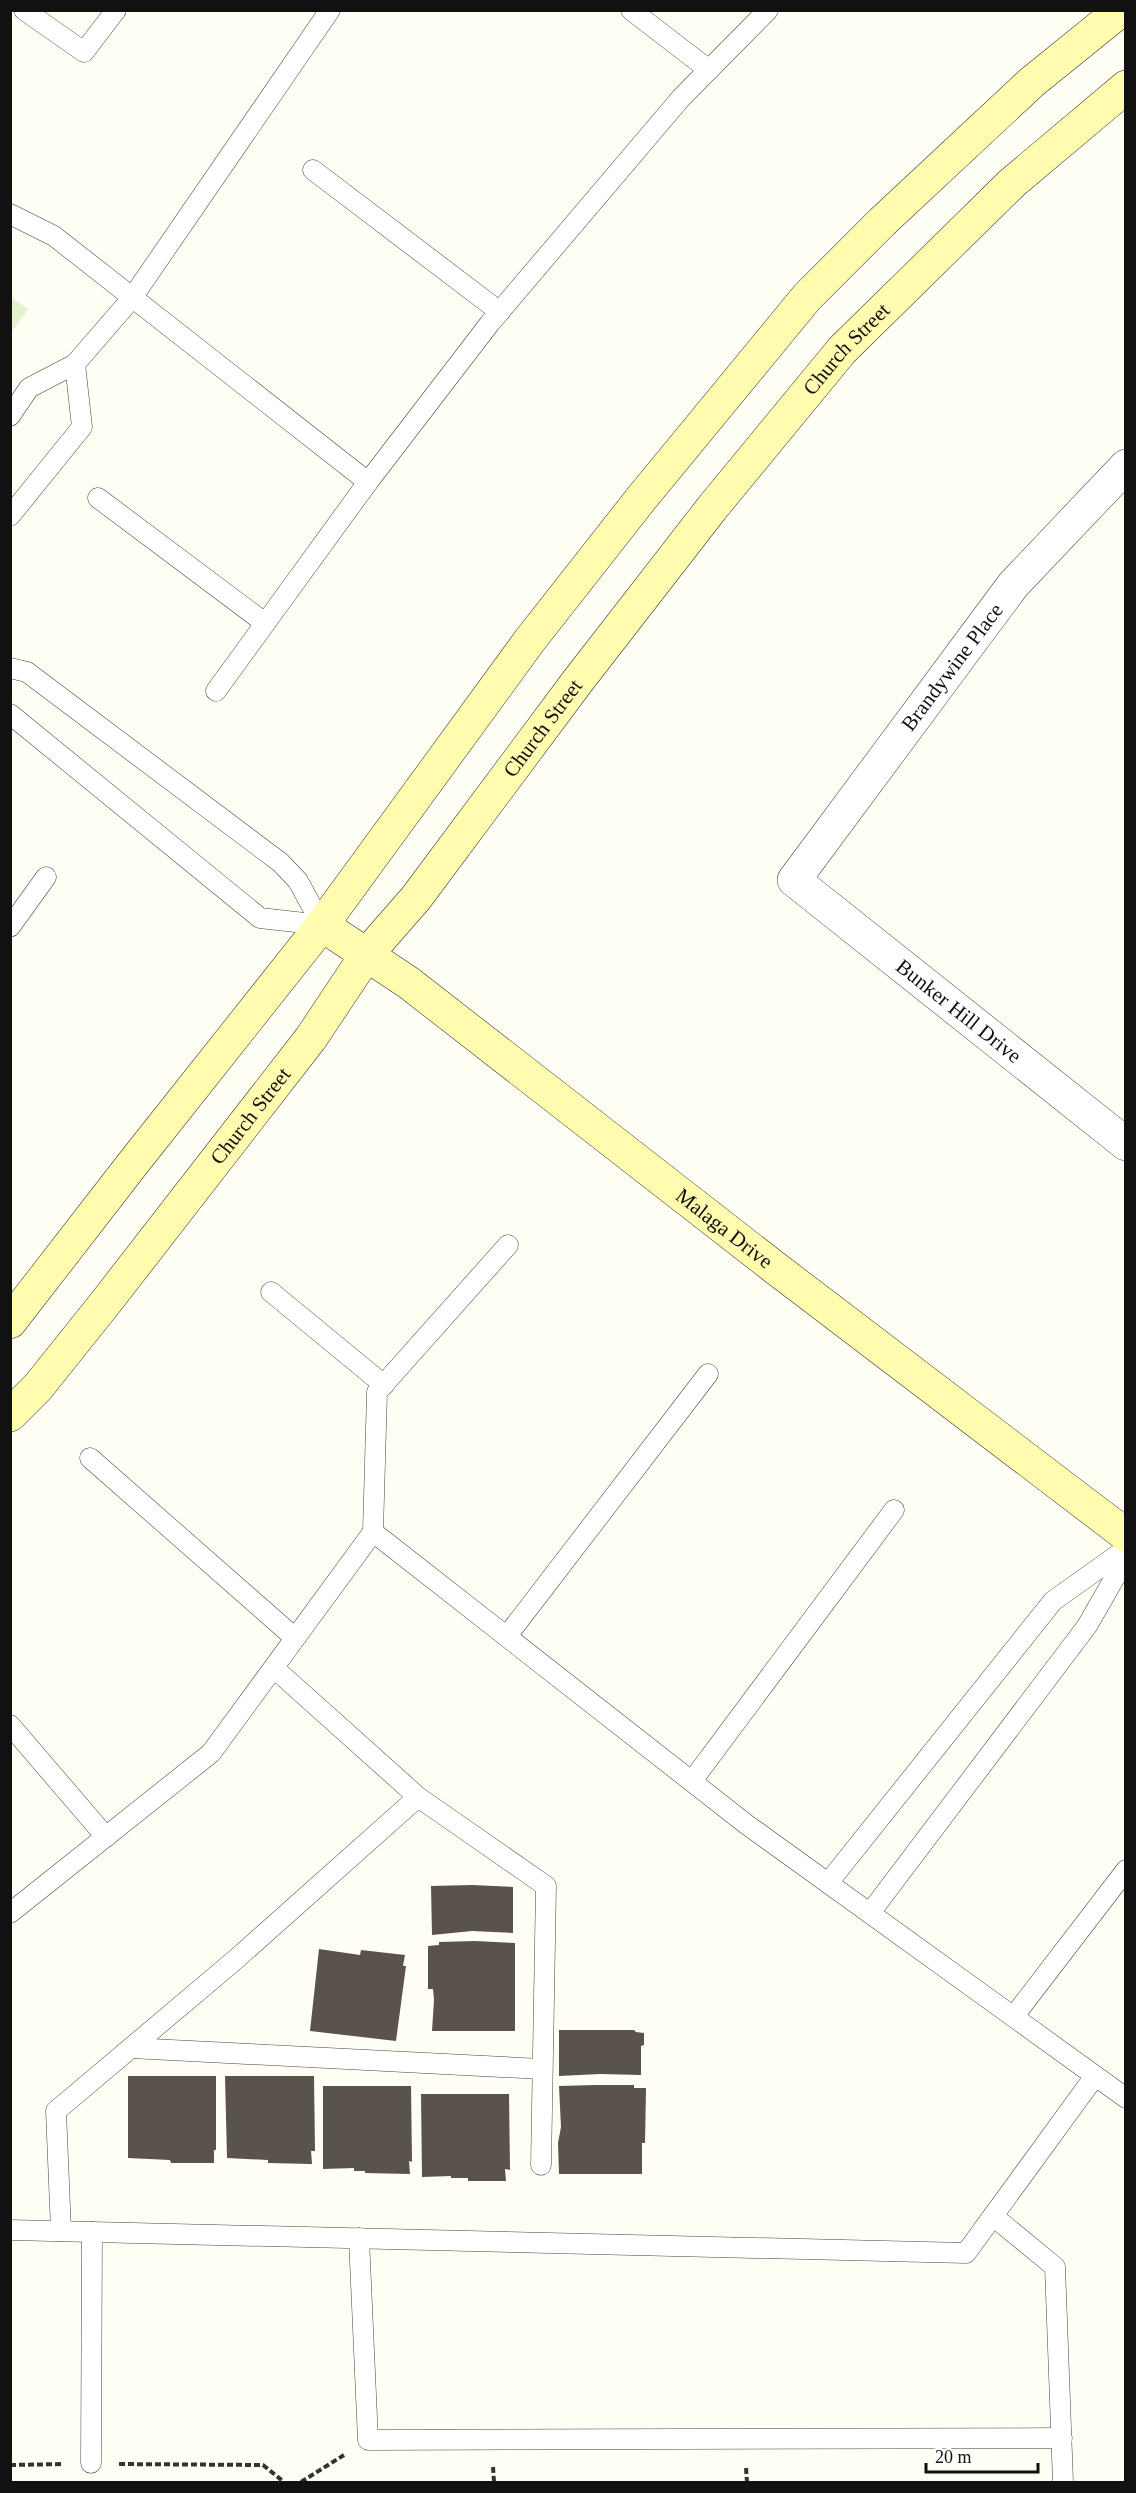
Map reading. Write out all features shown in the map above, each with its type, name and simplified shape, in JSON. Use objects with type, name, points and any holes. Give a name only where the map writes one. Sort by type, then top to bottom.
[{"type":"main road","points":[[10,1322],[134,1161],[322,925],[530,640],[640,500],[807,297],[882,222],[1032,82],[1121,10]]},
{"type":"main road","name":"Church Street","points":[[10,1415],[38,1387],[106,1302],[304,1047],[367,954],[416,898],[577,682],[712,508],[842,350],[1012,183],[1125,87]]},
{"type":"main road","name":"Malaga Drive","points":[[322,925],[421,992],[774,1267],[1125,1535]]},
{"type":"street","name":"Brandywine Place","points":[[794,880],[1013,585],[1125,466]]},
{"type":"street","name":"Bunker Hill Drive","points":[[794,880],[1125,1144]]},
{"type":"lane","points":[[24,10],[84,52],[116,10]]},
{"type":"lane","points":[[10,416],[29,388],[75,364],[132,298],[330,10]]},
{"type":"lane","points":[[631,10],[709,70]]},
{"type":"lane","points":[[216,691],[368,482],[500,312],[681,98],[768,10]]},
{"type":"lane","points":[[313,170],[500,312]]},
{"type":"lane","points":[[10,214],[54,236],[368,482]]},
{"type":"lane","points":[[10,516],[82,427],[75,364]]},
{"type":"lane","points":[[98,498],[265,623]]},
{"type":"lane","points":[[10,668],[27,672],[281,863],[298,881],[322,925]]},
{"type":"lane","points":[[10,714],[260,918],[322,925]]},
{"type":"lane","points":[[10,927],[46,877]]},
{"type":"lane","points":[[10,1913],[211,1753],[374,1532],[377,1392],[508,1245]]},
{"type":"lane","points":[[270,1292],[384,1385]]},
{"type":"lane","points":[[507,1636],[708,1374]]},
{"type":"lane","points":[[90,1458],[295,1638]]},
{"type":"lane","points":[[692,1781],[894,1510]]},
{"type":"lane","points":[[374,1532],[746,1824],[1125,2098]]},
{"type":"lane","points":[[828,1883],[1053,1602],[1125,1549]]},
{"type":"lane","points":[[870,1913],[1087,1626],[1125,1558]]},
{"type":"lane","points":[[274,1668],[418,1797],[546,1886],[541,2165]]},
{"type":"lane","points":[[10,1725],[106,1837]]},
{"type":"lane","points":[[60,2231],[56,2111],[235,1960],[418,1797]]},
{"type":"lane","points":[[1014,2016],[1125,1870]]},
{"type":"lane","points":[[131,2048],[542,2069]]},
{"type":"lane","points":[[10,2230],[966,2253],[1095,2076]]},
{"type":"lane","points":[[993,2216],[1055,2267],[1063,2482]]},
{"type":"lane","points":[[91,2463],[92,2232]]},
{"type":"lane","points":[[359,2238],[368,2440],[1062,2438]]},
{"type":"path","points":[[301,2482],[368,2440]]},
{"type":"path","points":[[10,2465],[91,2463],[263,2465],[284,2482]]},
{"type":"green space","points":[[11,297],[28,309],[11,333]]},
{"type":"building","points":[[431,1886],[513,1887],[513,1933],[472,1931],[432,1935]]},
{"type":"building","points":[[439,1942],[515,1943],[515,2031],[432,2031],[434,2000],[433,1989],[428,1989],[428,1946],[439,1945]]},
{"type":"building","points":[[319,1949],[360,1955],[361,1950],[405,1955],[403,1966],[406,1966],[396,2041],[310,2031]]},
{"type":"building","points":[[559,2030],[634,2030],[644,2033],[644,2045],[641,2046],[641,2075],[559,2076]]},
{"type":"building","points":[[128,2076],[216,2076],[214,2163],[171,2163],[170,2160],[128,2158]]},
{"type":"building","points":[[225,2076],[314,2076],[315,2151],[311,2151],[312,2164],[268,2163],[268,2160],[227,2158]]},
{"type":"building","points":[[634,2085],[634,2088],[646,2088],[642,2174],[559,2174],[558,2143],[561,2127],[559,2086]]},
{"type":"building","points":[[323,2086],[411,2086],[412,2162],[409,2161],[410,2174],[365,2173],[365,2171],[354,2171],[354,2168],[323,2169]]},
{"type":"building","points":[[421,2094],[509,2094],[510,2170],[505,2169],[506,2181],[468,2181],[468,2178],[451,2178],[451,2176],[422,2177]]}]
